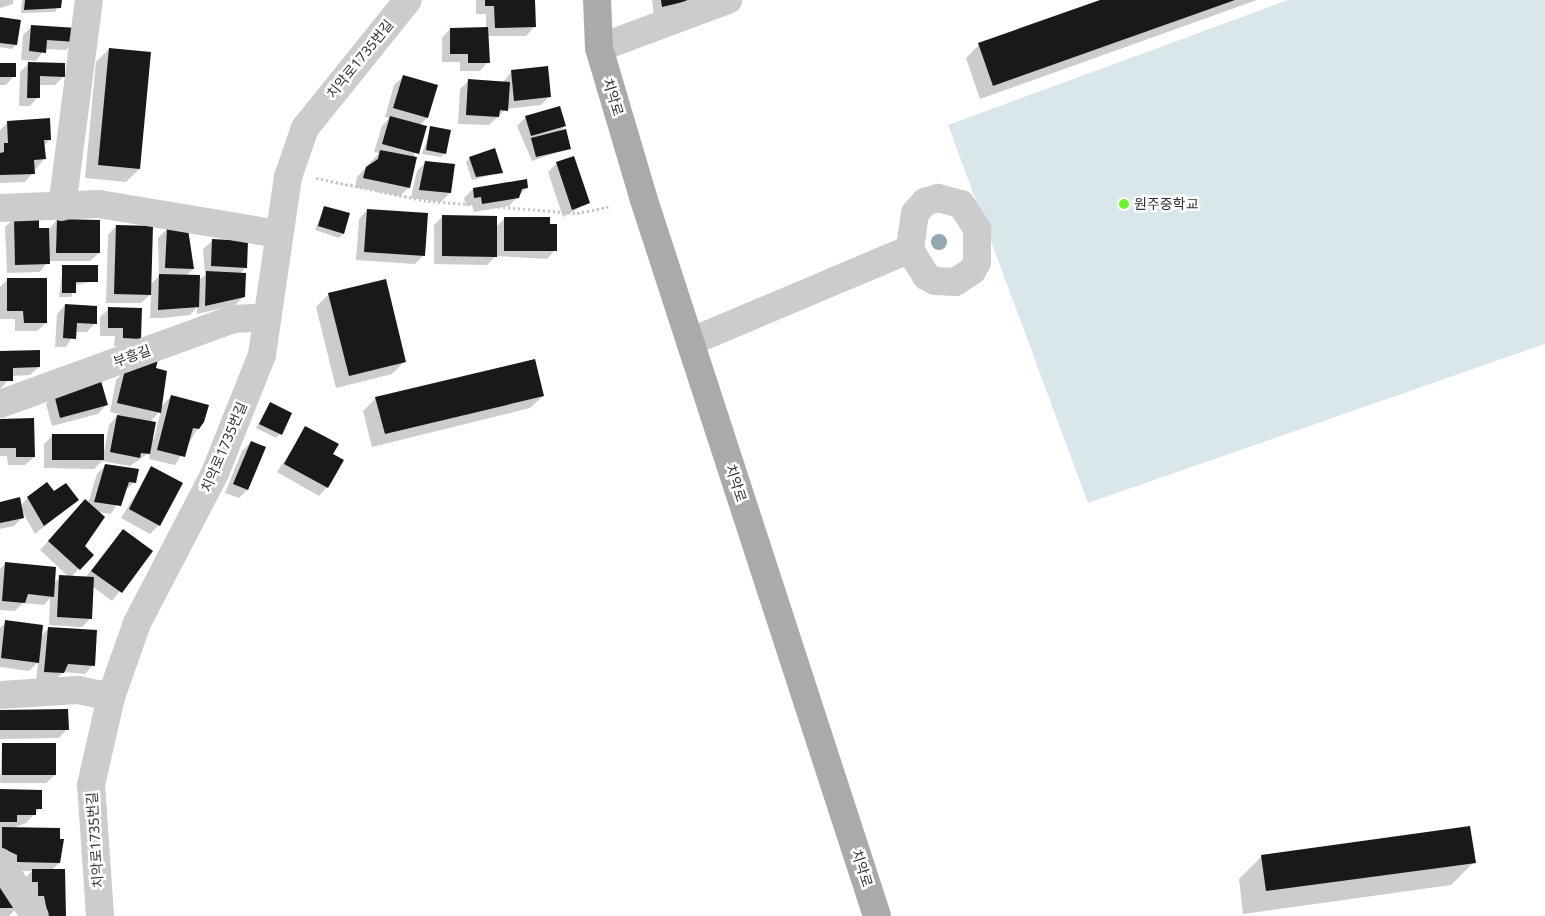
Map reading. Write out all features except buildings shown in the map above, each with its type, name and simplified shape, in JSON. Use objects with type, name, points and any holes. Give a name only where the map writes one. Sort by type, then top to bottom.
[{"type":"main road","name":"치악로","points":[[597,0],[599,48],[690,342],[877,916]]},
{"type":"street","points":[[62,207],[88,0]]},
{"type":"street","name":"치악로1735번길","points":[[100,916],[91,785],[111,697],[137,624],[215,473],[262,355],[288,176],[305,128],[408,0]]},
{"type":"street","points":[[599,48],[728,0]]},
{"type":"street","points":[[0,208],[62,207],[99,204],[279,234]]},
{"type":"street","points":[[690,342],[910,248]]},
{"type":"street","name":"부흥길","points":[[0,404],[233,319],[267,317]]},
{"type":"street","points":[[0,695],[78,690],[111,697]]},
{"type":"street","points":[[0,862],[35,916]]},
{"type":"path","points":[[288,176],[323,178],[428,201],[577,212],[608,207]]},
{"type":"shaded area","points":[[1288,0],[1545,0],[1545,344],[1088,503],[948,125]]},
{"type":"place","name":"원주중학교","points":[[1124,204]]}]
